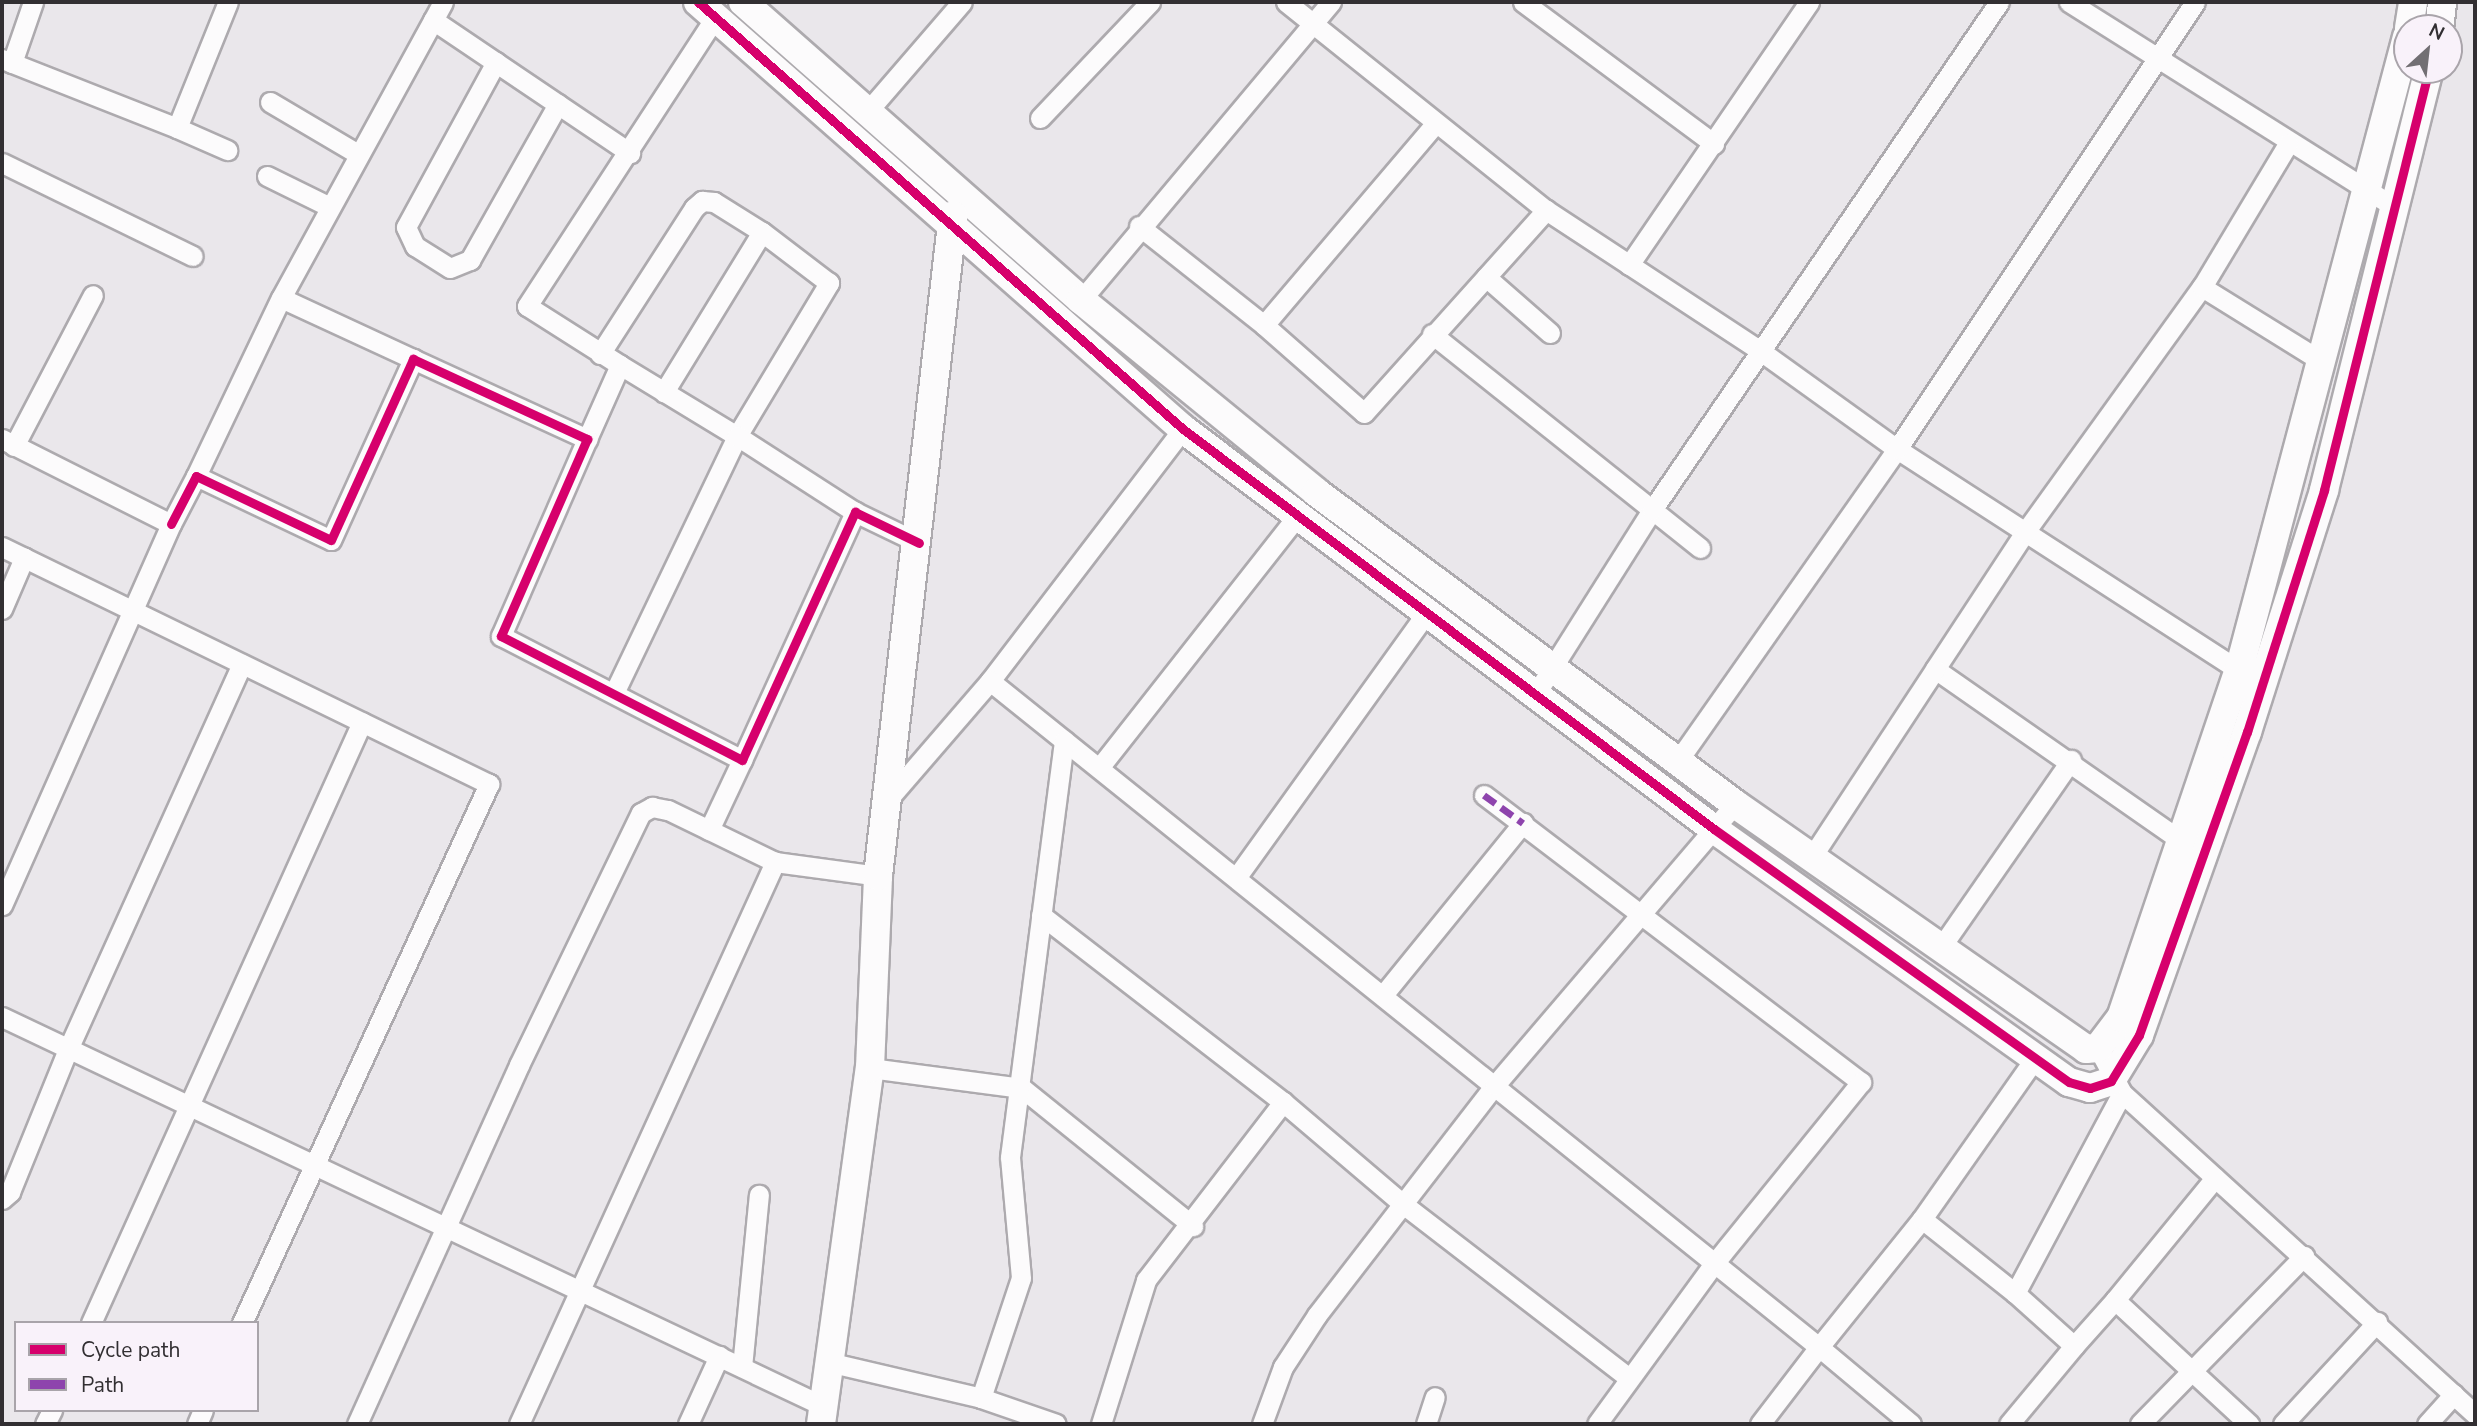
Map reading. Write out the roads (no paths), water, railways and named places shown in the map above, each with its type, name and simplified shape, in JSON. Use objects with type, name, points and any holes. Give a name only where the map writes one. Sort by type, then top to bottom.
[{"type":"street","points":[[33,2],[7,61],[228,150]]},
{"type":"street","points":[[177,128],[228,2]]},
{"type":"street","points":[[2,905],[171,524],[281,298],[328,206],[443,2]]},
{"type":"street","points":[[743,2],[1081,300],[1316,492],[1735,804],[1941,947],[2073,1044],[2098,1048]]},
{"type":"street","points":[[867,112],[962,2]]},
{"type":"street","points":[[1040,118],[1150,2]]},
{"type":"street","points":[[1286,2],[1435,124],[1546,210],[1762,352],[1897,449],[2251,677]]},
{"type":"street","points":[[1081,300],[1139,226],[1331,2]]},
{"type":"street","points":[[1523,2],[1714,144]]},
{"type":"street","points":[[1535,695],[1652,510],[1999,2]]},
{"type":"street","points":[[2069,2],[2155,55],[2288,144],[2394,207]]},
{"type":"street","points":[[1677,762],[1780,608],[1897,449],[2155,55],[2195,2]]},
{"type":"street","points":[[1629,265],[1714,144],[1799,5]]},
{"type":"street","points":[[919,542],[855,512],[527,306],[630,153],[707,9],[952,228],[1183,429],[1714,828],[2069,1082],[2091,1088],[2116,1087]]},
{"type":"street","points":[[433,20],[630,153]]},
{"type":"street","points":[[496,62],[406,227],[415,246],[450,268],[470,260],[558,104]]},
{"type":"street","points":[[2015,1293],[2116,1087],[2173,948],[2251,677],[2323,362],[2394,84]]},
{"type":"street","points":[[2098,1048],[2121,1018],[2183,842],[2324,490],[2425,84]]},
{"type":"street","points":[[270,102],[358,155]]},
{"type":"street","points":[[1264,325],[1435,124]]},
{"type":"street","points":[[1811,858],[2025,531],[2202,287],[2288,144]]},
{"type":"street","points":[[2,164],[193,256]]},
{"type":"street","points":[[267,176],[328,206]]},
{"type":"street","points":[[2,1017],[314,1160],[742,1367],[822,1415],[870,1068],[878,876],[919,542],[955,191]]},
{"type":"street","points":[[600,354],[702,201],[714,202],[762,232],[829,283],[737,436],[614,694]]},
{"type":"street","points":[[1139,226],[1264,325],[1364,413],[1432,334],[1546,210]]},
{"type":"street","points":[[664,392],[762,232]]},
{"type":"street","points":[[1486,276],[1550,333]]},
{"type":"street","points":[[2202,287],[2323,362]]},
{"type":"street","points":[[93,295],[8,443],[171,524]]},
{"type":"street","points":[[281,298],[587,439]]},
{"type":"street","points":[[1432,334],[1700,548]]},
{"type":"street","points":[[196,476],[331,540],[413,359]]},
{"type":"street","points":[[620,365],[501,636],[742,760]]},
{"type":"street","points":[[889,799],[990,681],[1183,429]]},
{"type":"street","points":[[709,830],[855,512]]},
{"type":"street","points":[[1099,768],[1297,515]]},
{"type":"street","points":[[2,547],[489,784],[314,1160],[243,1321]]},
{"type":"street","points":[[2,609],[24,558]]},
{"type":"street","points":[[1236,878],[1426,614]]},
{"type":"street","points":[[2,1199],[10,1192],[69,1047],[242,664]]},
{"type":"street","points":[[1935,669],[2071,760],[2183,842]]},
{"type":"street","points":[[990,681],[1715,1262],[1912,1424]]},
{"type":"street","points":[[92,1321],[362,722]]},
{"type":"street","points":[[981,1398],[1021,1278],[1010,1157],[1022,1088],[1064,740]]},
{"type":"street","points":[[1941,947],[2071,760]]},
{"type":"street","points":[[1484,795],[1643,912],[1861,1082],[1715,1262],[1597,1424]]},
{"type":"street","points":[[1262,1424],[1283,1367],[1403,1204],[1495,1085],[1735,804]]},
{"type":"street","points":[[357,1424],[450,1226],[519,1065],[641,813],[652,807],[668,810],[775,862],[878,876]]},
{"type":"street","points":[[1383,996],[1523,823]]},
{"type":"street","points":[[519,1424],[584,1291],[775,862]]},
{"type":"street","points":[[1041,915],[1283,1102],[1403,1204],[1629,1378]]},
{"type":"street","points":[[2098,1048],[2116,1087],[2475,1414]]},
{"type":"street","points":[[1760,1424],[1922,1219],[2035,1058]]},
{"type":"street","points":[[870,1068],[1022,1088],[1193,1226]]},
{"type":"street","points":[[1101,1424],[1138,1298],[1283,1102]]},
{"type":"street","points":[[2009,1424],[2215,1178]]},
{"type":"street","points":[[742,1367],[759,1195]]},
{"type":"street","points":[[1922,1219],[2015,1293],[2074,1346]]},
{"type":"street","points":[[2140,1424],[2189,1369],[2304,1256]]},
{"type":"street","points":[[2115,1300],[2249,1424]]},
{"type":"street","points":[[2283,1424],[2377,1322]]},
{"type":"street","points":[[688,1424],[719,1356]]},
{"type":"street","points":[[828,1362],[981,1398],[1056,1424]]},
{"type":"street","points":[[2427,1424],[2454,1394]]},
{"type":"street","points":[[1426,1424],[1434,1397]]}]
